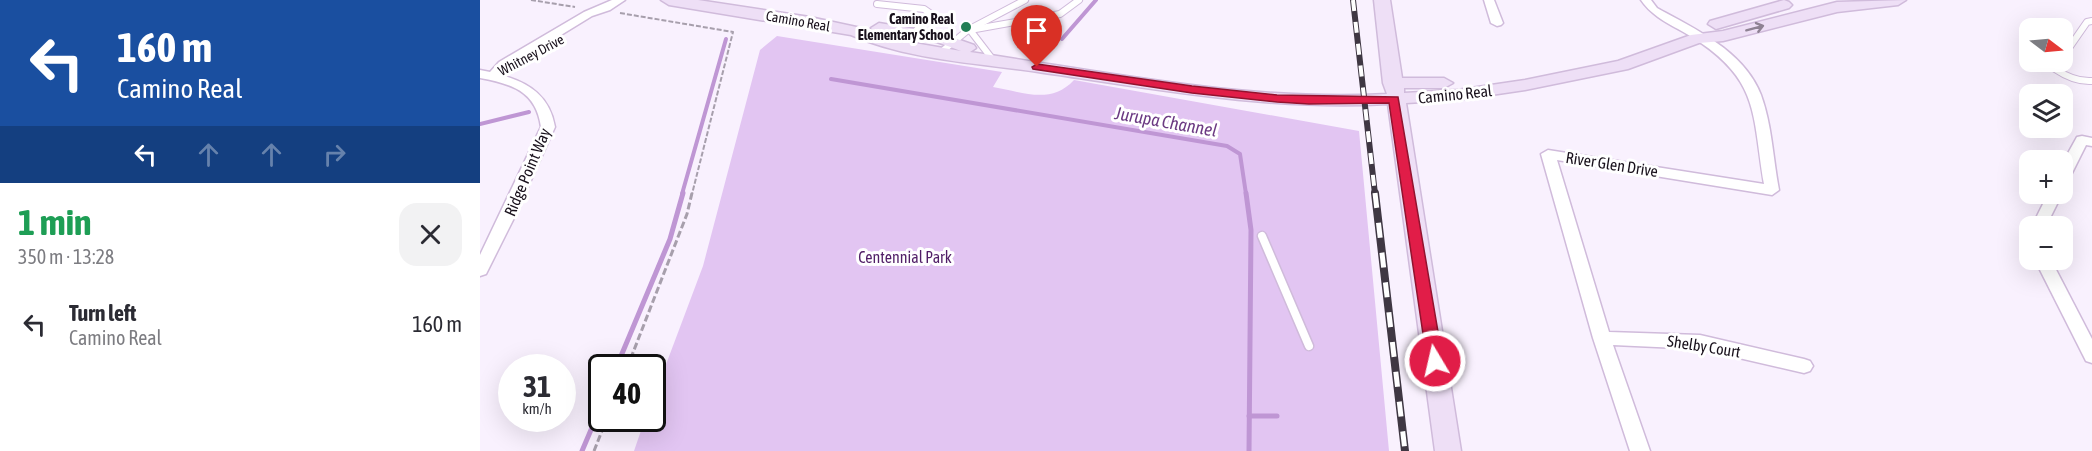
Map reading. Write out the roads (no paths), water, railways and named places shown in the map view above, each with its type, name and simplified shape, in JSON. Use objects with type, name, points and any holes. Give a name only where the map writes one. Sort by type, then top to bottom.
[{"type":"main road","name":"Camino Real","points":[[669,0],[855,31],[878,41],[947,48],[993,60],[1192,89],[1309,101],[1393,91],[1491,91],[1622,65],[1697,38],[1723,36],[1837,7],[1898,0]]},
{"type":"main road","points":[[1382,0],[1393,91],[1448,451]]},
{"type":"main road","name":"Camino Real","points":[[1697,38],[1705,28],[1749,14],[1809,0]]},
{"type":"main road","name":"Camino Real","points":[[855,31],[874,27],[914,33],[947,48]]},
{"type":"street","points":[[1489,0],[1497,23]]},
{"type":"street","points":[[1646,0],[1653,10],[1697,38]]},
{"type":"street","name":"Whitney Drive","points":[[487,75],[588,14],[622,5]]},
{"type":"street","name":"Whitney Drive","points":[[487,75],[516,67],[602,16],[606,9]]},
{"type":"street","name":"Whitney Drive","points":[[563,28],[577,31]]},
{"type":"street","name":"River Glen Drive","points":[[1640,451],[1602,338],[1548,154],[1772,190],[1754,93],[1736,67],[1697,38]]},
{"type":"street","name":"Ridge Point Way","points":[[480,270],[507,218],[548,127],[548,113],[543,101],[514,83],[487,75]]},
{"type":"street","points":[[2073,162],[2087,141]]},
{"type":"street","points":[[2048,270],[2092,356]]},
{"type":"street","name":"Shelby Court","points":[[1602,338],[1700,342],[1804,366]]},
{"type":"lane","points":[[947,48],[970,30],[1025,0]]},
{"type":"lane","points":[[970,30],[1060,14],[1079,0]]},
{"type":"lane","points":[[877,4],[924,9],[931,14],[914,33],[878,41]]},
{"type":"lane","points":[[2073,42],[2087,22],[2092,21]]},
{"type":"lane","points":[[970,30],[993,60]]},
{"type":"lane","points":[[2060,72],[2081,82],[2092,81]]},
{"type":"lane","points":[[1262,236],[1309,346]]},
{"type":"waterway","name":"Jurupa Channel","points":[[1062,39],[1096,0]]},
{"type":"waterway","points":[[682,194],[726,39]]},
{"type":"waterway","name":"Jurupa Channel","points":[[831,79],[1227,146],[1240,154],[1246,194]]},
{"type":"waterway","points":[[480,124],[529,112]]},
{"type":"waterway","points":[[622,354],[670,239],[683,193]]},
{"type":"waterway","name":"Jurupa Channel","points":[[1246,193],[1251,230],[1249,416]]},
{"type":"waterway","name":"Jurupa Channel","points":[[1249,416],[1249,451]]},
{"type":"waterway","name":"Jurupa Channel","points":[[1249,416],[1277,416]]},
{"type":"waterway","points":[[582,451],[590,432]]},
{"type":"railway","points":[[1353,0],[1375,194]]},
{"type":"railway","points":[[1375,193],[1405,451]]},
{"type":"place","name":"Camino Real Elementary School","points":[[966,27]]},
{"type":"park label","name":"Centennial Park","points":[[905,257]]}]
